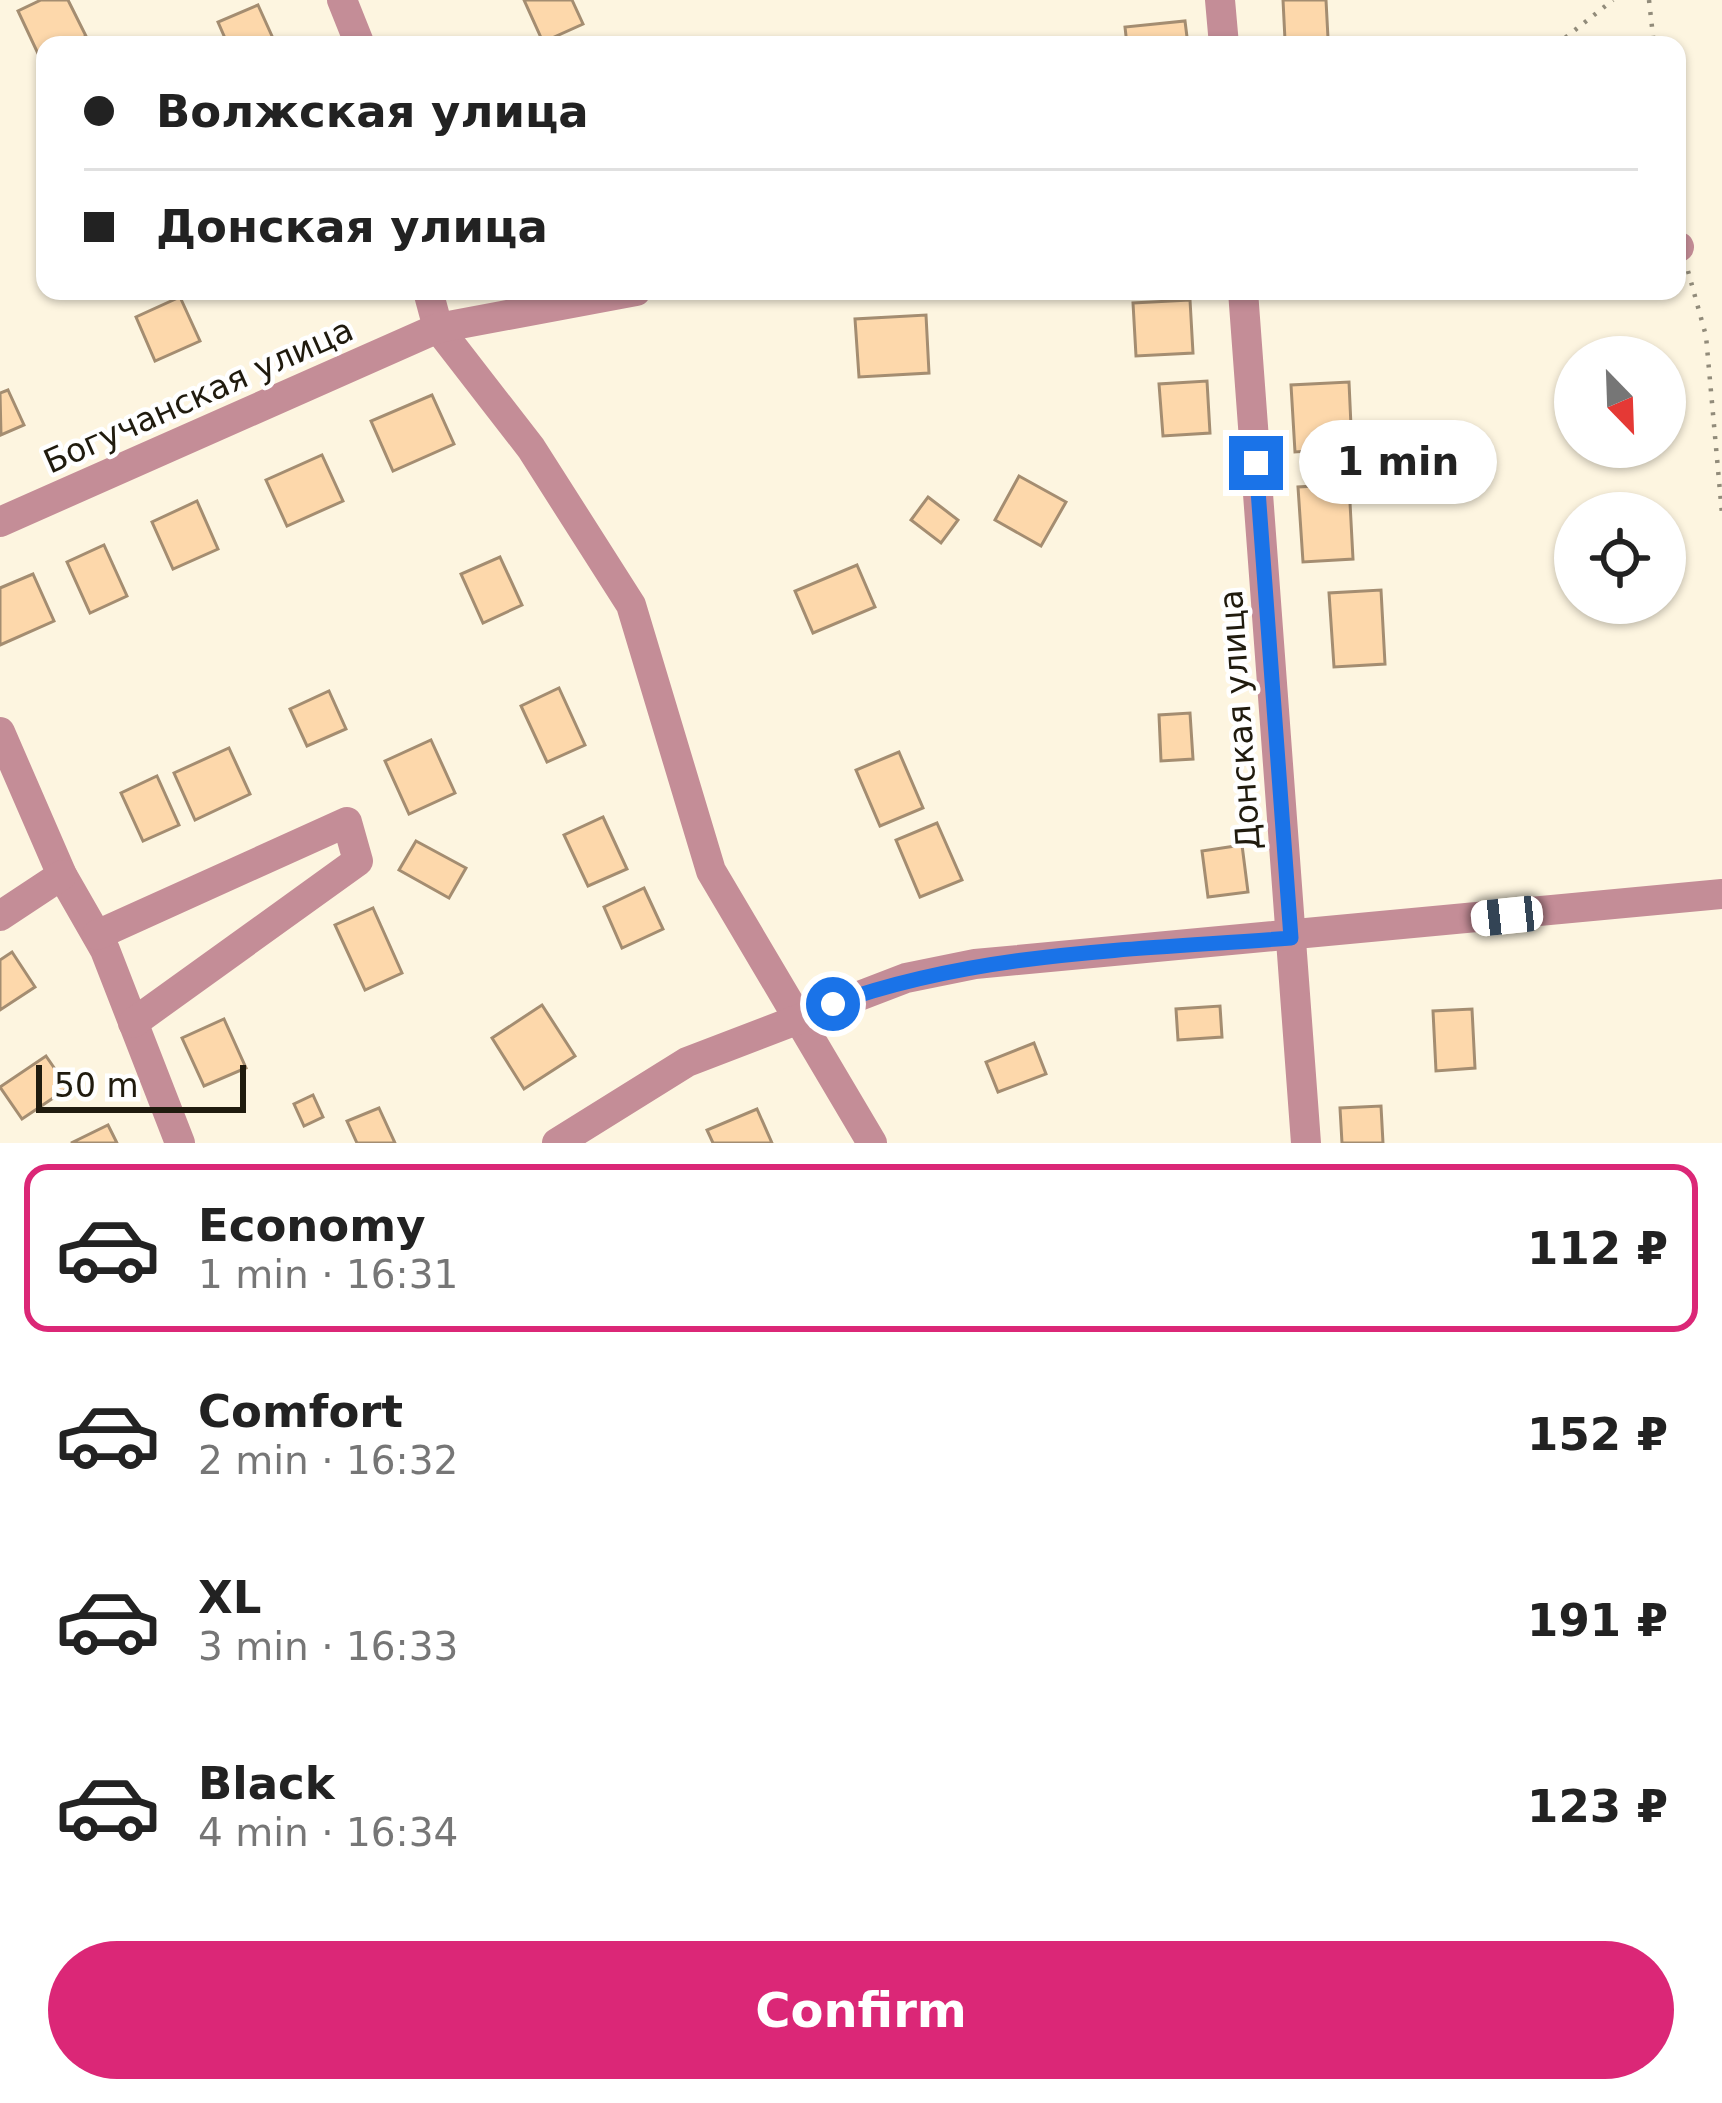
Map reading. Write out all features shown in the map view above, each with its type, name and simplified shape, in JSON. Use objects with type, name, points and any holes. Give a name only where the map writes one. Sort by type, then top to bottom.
[{"type":"street","points":[[342,0],[356,36]]},
{"type":"street","points":[[1220,0],[1223,36]]},
{"type":"street","points":[[430,300],[438,328],[531,448],[631,605],[711,871],[872,1143]]},
{"type":"street","name":"Богучанская улица","points":[[0,522],[438,328],[588,300]]},
{"type":"street","name":"Донская улица","points":[[1244,300],[1306,1143]]},
{"type":"street","points":[[0,732],[62,875],[97,935],[180,1143]]},
{"type":"street","points":[[97,935],[346,822],[358,861],[133,1022]]},
{"type":"street","points":[[0,916],[62,875]]},
{"type":"street","points":[[557,1143],[687,1062],[906,978],[975,964],[1722,894]]},
{"type":"path","points":[[1567,36],[1612,0]]},
{"type":"path","points":[[1649,0],[1653,36]]},
{"type":"path","points":[[1686,272],[1706,336],[1722,514]]},
{"type":"building","points":[[41,0],[68,0],[86,36],[36,36],[36,49],[18,11]]},
{"type":"building","points":[[524,0],[572,0],[583,24],[556,36],[540,36]]},
{"type":"building","points":[[1283,0],[1326,0],[1328,36],[1285,36]]},
{"type":"building","points":[[258,5],[272,36],[224,36],[218,22]]},
{"type":"building","points":[[1185,21],[1187,36],[1126,36],[1125,27]]},
{"type":"building","points":[[181,300],[200,341],[155,361],[136,317]]},
{"type":"building","points":[[1190,300],[1193,353],[1136,356],[1133,303]]},
{"type":"building","points":[[926,315],[929,373],[859,377],[855,319]]},
{"type":"building","points":[[1207,381],[1210,433],[1163,436],[1159,384]]},
{"type":"building","points":[[1349,382],[1352,448],[1295,452],[1291,385]]},
{"type":"building","points":[[8,390],[24,425],[1,435],[0,393]]},
{"type":"building","points":[[432,395],[454,444],[393,471],[371,421]]},
{"type":"building","points":[[322,455],[343,501],[287,526],[266,480]]},
{"type":"building","points":[[1019,476],[1066,502],[1041,546],[995,520]]},
{"type":"building","points":[[1349,484],[1353,559],[1303,562],[1298,487]]},
{"type":"building","points":[[928,497],[958,520],[941,543],[911,520]]},
{"type":"building","points":[[197,501],[218,549],[173,569],[152,522]]},
{"type":"building","points":[[104,545],[127,596],[90,613],[67,562]]},
{"type":"building","points":[[500,557],[522,605],[483,623],[461,574]]},
{"type":"building","points":[[857,565],[875,607],[813,633],[795,591]]},
{"type":"building","points":[[33,574],[54,621],[0,645],[0,588]]},
{"type":"building","points":[[1381,590],[1385,664],[1334,667],[1329,593]]},
{"type":"building","points":[[559,688],[585,745],[547,762],[521,706]]},
{"type":"building","points":[[329,691],[346,729],[307,746],[290,709]]},
{"type":"building","points":[[1190,713],[1193,759],[1161,761],[1159,715]]},
{"type":"building","points":[[431,740],[455,793],[409,814],[385,761]]},
{"type":"building","points":[[229,748],[250,794],[195,820],[174,773]]},
{"type":"building","points":[[899,752],[923,808],[880,826],[856,770]]},
{"type":"building","points":[[157,776],[179,825],[143,841],[121,793]]},
{"type":"building","points":[[603,817],[627,869],[588,886],[564,835]]},
{"type":"building","points":[[937,823],[962,880],[920,897],[896,840]]},
{"type":"building","points":[[416,841],[466,868],[449,898],[399,870]]},
{"type":"building","points":[[1242,845],[1248,892],[1208,897],[1202,851]]},
{"type":"building","points":[[644,888],[663,929],[622,948],[604,907]]},
{"type":"building","points":[[373,908],[402,973],[365,990],[335,925]]},
{"type":"building","points":[[12,952],[35,987],[0,1010],[0,960]]},
{"type":"building","points":[[542,1005],[575,1056],[524,1089],[492,1038]]},
{"type":"building","points":[[1220,1006],[1222,1037],[1178,1040],[1176,1009]]},
{"type":"building","points":[[1472,1009],[1475,1068],[1436,1071],[1433,1011]]},
{"type":"building","points":[[224,1019],[246,1068],[204,1086],[182,1038]]},
{"type":"building","points":[[1034,1043],[1046,1074],[998,1092],[986,1062]]},
{"type":"building","points":[[46,1056],[68,1088],[22,1119],[0,1087]]},
{"type":"building","points":[[313,1095],[323,1117],[304,1126],[294,1104]]},
{"type":"building","points":[[1381,1106],[1383,1143],[1342,1143],[1340,1108]]},
{"type":"building","points":[[379,1108],[395,1143],[357,1143],[347,1121]]},
{"type":"building","points":[[757,1109],[772,1143],[713,1143],[707,1130]]},
{"type":"building","points":[[108,1125],[117,1143],[71,1143]]},
{"type":"route","points":[[833,1004],[906,978],[975,964],[1291,938],[1256,463]]}]
